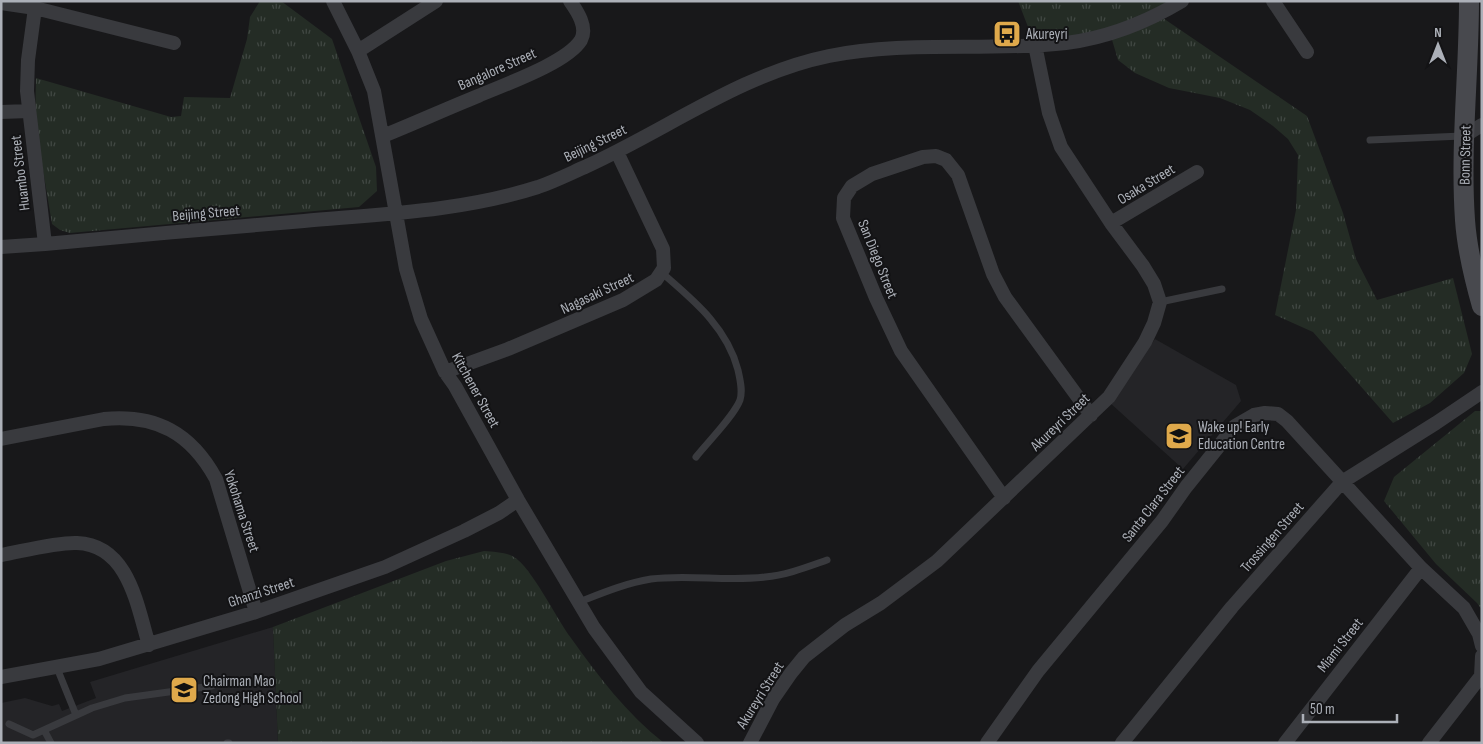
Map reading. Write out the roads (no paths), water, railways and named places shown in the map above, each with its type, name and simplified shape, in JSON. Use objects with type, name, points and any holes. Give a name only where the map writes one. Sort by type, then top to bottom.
[{"type":"street","name":"Kitchener Street","points":[[334,1],[374,90],[406,269],[421,319],[445,372],[455,386],[518,500],[594,628],[640,692],[697,743]]},
{"type":"street","points":[[358,51],[436,1]]},
{"type":"street","name":"Bangalore Street","points":[[383,136],[537,70],[568,52],[578,43],[583,32],[579,16],[570,1]]},
{"type":"street","name":"Beijing Street","points":[[1,247],[447,208],[509,195],[558,179],[617,152],[728,92],[782,69],[807,61],[833,55],[893,47],[983,47],[1067,43],[1129,27],[1182,1]]},
{"type":"street","points":[[1273,1],[1307,52]]},
{"type":"street","name":"Bonn Street","points":[[1469,1],[1468,75],[1464,136],[1465,221],[1472,269],[1482,306]]},
{"type":"street","points":[[1,2],[35,8],[174,44]]},
{"type":"street","name":"Huambo Street","points":[[35,8],[28,60],[27,91],[45,244]]},
{"type":"street","points":[[1035,45],[1049,113],[1061,146],[1111,223],[1151,278],[1160,302]]},
{"type":"street","points":[[1,112],[29,111]]},
{"type":"street","points":[[1464,136],[1482,125]]},
{"type":"street","points":[[617,152],[663,249],[665,261],[662,272]]},
{"type":"street","name":"San Diego Street","points":[[1004,498],[902,351],[889,327],[843,218],[844,198],[852,186],[872,174],[923,157],[936,156],[946,160],[958,175],[993,274],[1006,297],[1091,415]]},
{"type":"street","name":"Osaka Street","points":[[1111,223],[1197,172]]},
{"type":"street","name":"Nagasaki Street","points":[[445,372],[508,350],[623,300],[647,288],[662,272]]},
{"type":"street","name":"Akureyri Street","points":[[750,743],[773,700],[804,656],[839,629],[882,604],[938,561],[1109,397],[1146,342],[1160,302]]},
{"type":"street","name":"Trossingen Street","points":[[1122,743],[1232,607],[1342,482],[1436,424],[1482,392]]},
{"type":"street","name":"Santa Clara Street","points":[[987,743],[1038,671],[1162,521],[1235,426],[1254,415],[1265,413],[1278,414],[1287,421],[1421,568],[1464,608],[1479,634],[1482,646]]},
{"type":"street","name":"Yokohama Street","points":[[1,439],[104,419],[119,418],[141,419],[171,430],[198,452],[208,464],[216,479],[256,612]]},
{"type":"street","name":"Ghanzi Street","points":[[1,677],[99,659],[256,612],[385,567],[464,531],[499,513],[518,500]]},
{"type":"street","points":[[1,555],[77,542],[105,551],[121,566],[126,574],[148,645]]},
{"type":"street","name":"Miami Street","points":[[1285,743],[1421,568]]},
{"type":"street","points":[[1429,743],[1481,679],[1482,656]]},
{"type":"lane","points":[[1370,140],[1464,136]]},
{"type":"lane","points":[[662,272],[702,308],[720,330],[734,358],[742,386],[740,400],[696,457]]},
{"type":"lane","points":[[1160,302],[1222,289]]},
{"type":"lane","points":[[578,602],[624,585],[651,579],[699,576],[765,577],[793,572],[827,560]]},
{"type":"lane","points":[[57,668],[76,715]]},
{"type":"lane","points":[[8,724],[33,735],[92,708],[125,698],[212,686]]},
{"type":"lane","points":[[44,730],[51,743]]},
{"type":"place","name":"Akureyri","points":[[1007,34]]},
{"type":"place","name":"Wake up! Early Education Centre","points":[[1179,436]]},
{"type":"place","name":"Chairman Mao Zedong High School","points":[[184,690]]}]
